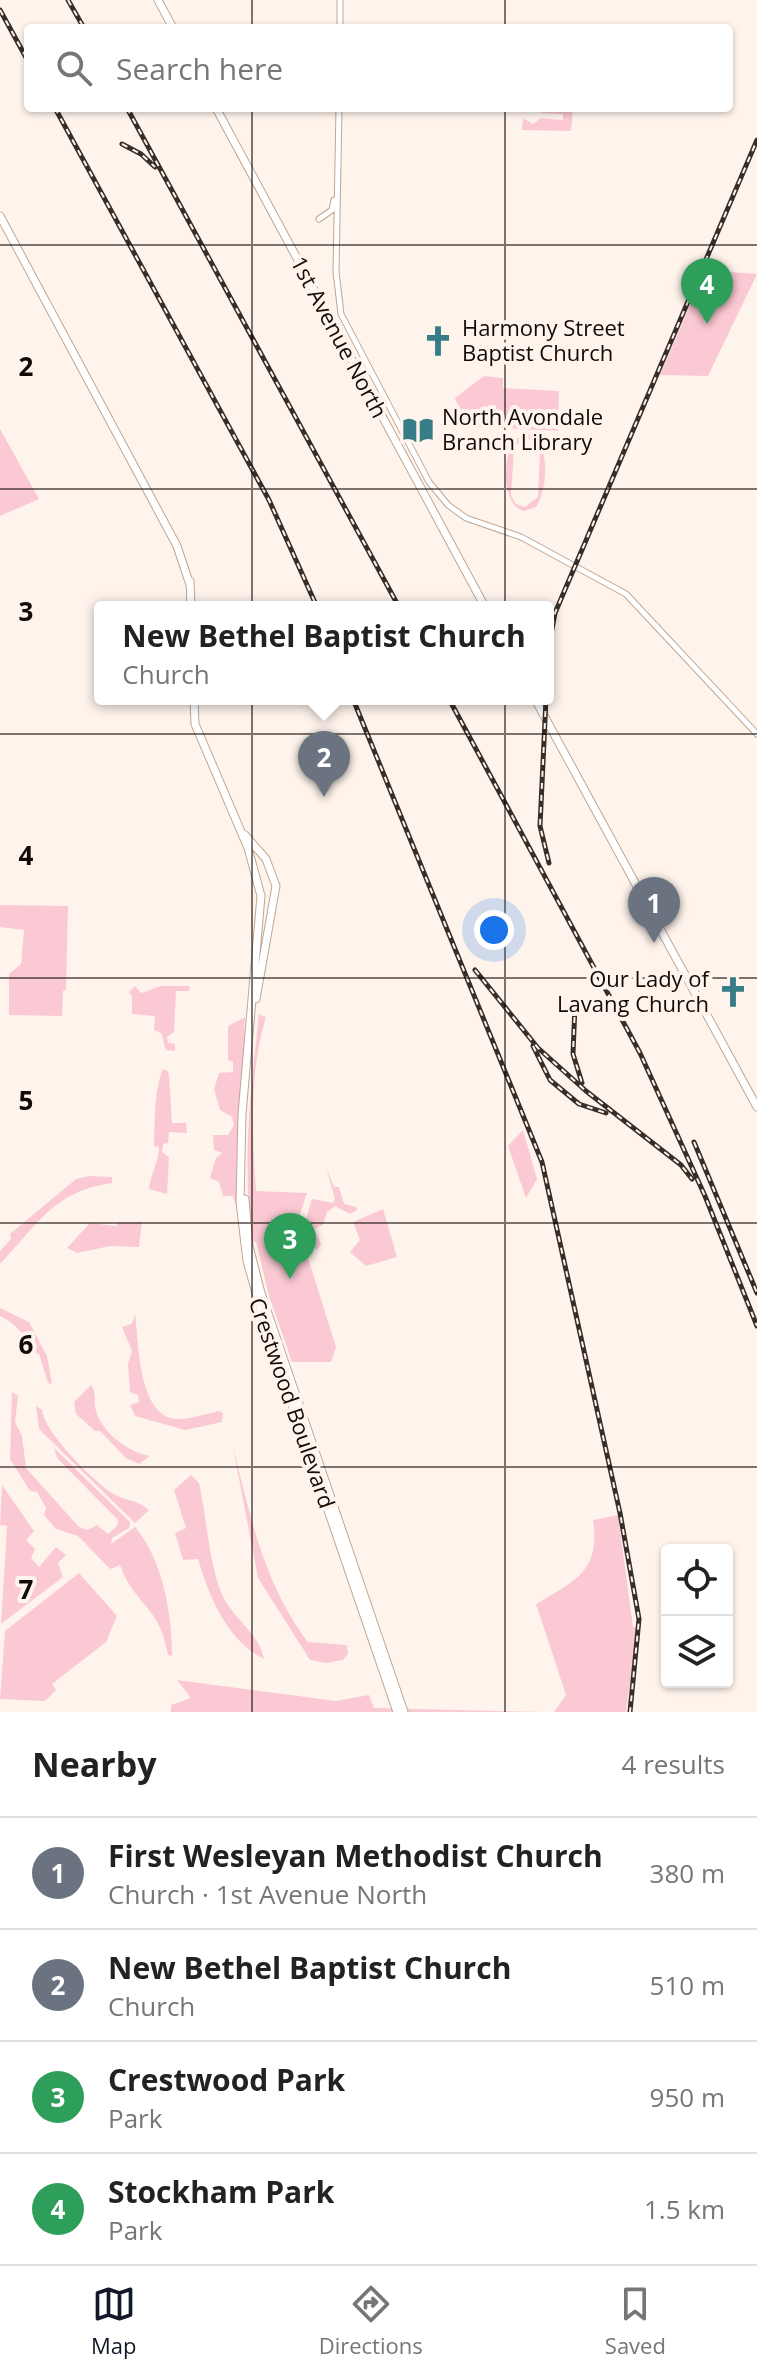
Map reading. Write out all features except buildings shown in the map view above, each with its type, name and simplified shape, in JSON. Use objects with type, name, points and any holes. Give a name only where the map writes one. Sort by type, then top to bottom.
[{"type":"main road","points":[[158,0],[171,24]]},
{"type":"main road","points":[[340,0],[340,24]]},
{"type":"main road","name":"1st Avenue North","points":[[218,112],[482,601]]},
{"type":"main road","points":[[339,112],[336,273],[341,314],[437,493],[466,518],[521,537],[626,594],[757,734]]},
{"type":"main road","points":[[319,219],[334,206],[337,188]]},
{"type":"main road","points":[[0,216],[183,550],[191,601]]},
{"type":"main road","name":"Crestwood Boulevard","points":[[194,705],[195,724],[248,848],[261,906],[242,1114],[240,1202],[247,1261],[263,1320],[397,1712]]},
{"type":"main road","points":[[538,705],[757,1107]]},
{"type":"main road","name":"Crestwood Boulevard","points":[[241,830],[266,859],[274,877],[276,892],[257,992],[248,1084],[244,1180],[249,1246],[261,1293],[404,1712]]},
{"type":"shaded area","points":[[573,112],[571,131],[522,130],[523,118],[533,124],[541,118],[563,120],[563,114],[542,113]]},
{"type":"shaded area","points":[[705,270],[757,274],[708,376],[660,375]]},
{"type":"shaded area","points":[[484,376],[503,378],[503,388],[559,391],[558,431],[467,426],[455,398]]},
{"type":"shaded area","points":[[0,429],[39,499],[0,516]]},
{"type":"shaded area","points":[[528,434],[535,438],[544,456],[545,478],[540,499],[536,507],[524,511],[516,507],[507,490],[506,467],[515,439]],"holes":[[[526,438],[537,443],[540,452],[538,497],[525,507],[516,504],[511,496],[514,448]]]},
{"type":"shaded area","points":[[0,905],[68,906],[66,990],[63,991],[62,1016],[9,1015],[9,974],[21,964],[24,930],[0,927]]},
{"type":"shaded area","points":[[135,986],[141,993],[161,986],[190,986],[189,991],[176,991],[174,1032],[167,1037],[168,1043],[175,1044],[175,1051],[166,1050],[161,1033],[154,1030],[155,1016],[132,1014],[129,992]]},
{"type":"shaded area","points":[[259,1014],[266,1017],[254,1082],[256,1191],[307,1193],[297,1223],[336,1347],[331,1362],[292,1362],[269,1296],[256,1242],[253,1242],[248,1157],[250,1099]]},
{"type":"shaded area","points":[[245,1017],[237,1209],[233,1196],[223,1196],[219,1182],[210,1178],[216,1158],[222,1153],[214,1150],[213,1135],[228,1135],[234,1125],[232,1117],[220,1110],[214,1089],[219,1073],[233,1072],[233,1062],[228,1060],[228,1026]]},
{"type":"shaded area","points":[[163,1069],[168,1071],[169,1077],[172,1123],[186,1123],[187,1133],[169,1132],[168,1143],[163,1144],[162,1152],[169,1157],[167,1194],[149,1189],[159,1147],[154,1146],[155,1116]]},
{"type":"shaded area","points":[[523,1130],[537,1179],[526,1198],[508,1146]]},
{"type":"shaded area","points":[[326,1167],[334,1187],[339,1187],[344,1204],[357,1210],[350,1214],[335,1206],[327,1212],[323,1225],[314,1229],[321,1244],[317,1250],[308,1238],[306,1226],[312,1199],[333,1203],[335,1199]]},
{"type":"shaded area","points":[[112,1177],[112,1183],[92,1187],[61,1201],[0,1264],[0,1251],[11,1239],[10,1234],[76,1179]]},
{"type":"shaded area","points":[[383,1209],[397,1257],[366,1266],[350,1252],[360,1240],[353,1222]]},
{"type":"shaded area","points":[[118,1222],[142,1222],[139,1247],[110,1246],[77,1253],[67,1248],[90,1223],[116,1226]]},
{"type":"shaded area","points":[[0,1308],[29,1322],[47,1356],[52,1384],[48,1383],[39,1354],[31,1351],[19,1330],[0,1316]]},
{"type":"shaded area","points":[[135,1314],[143,1376],[154,1405],[163,1414],[175,1419],[219,1411],[223,1413],[222,1422],[185,1430],[135,1416],[130,1405],[139,1402],[138,1395],[130,1392],[128,1364],[132,1351],[122,1327],[132,1324]]},
{"type":"shaded area","points":[[91,1385],[97,1414],[106,1429],[126,1446],[150,1456],[139,1464],[126,1458],[100,1431],[95,1431],[76,1414],[74,1402]]},
{"type":"shaded area","points":[[12,1392],[18,1396],[15,1422],[22,1436],[26,1468],[79,1527],[87,1530],[97,1525],[108,1534],[117,1526],[118,1520],[57,1458],[54,1448],[130,1522],[129,1528],[112,1538],[111,1544],[135,1527],[145,1540],[164,1588],[172,1656],[168,1655],[154,1616],[133,1590],[120,1565],[110,1569],[78,1536],[56,1529],[44,1515],[46,1508],[37,1492],[30,1491],[10,1459]]},
{"type":"shaded area","points":[[36,1406],[42,1410],[59,1442],[91,1476],[114,1494],[149,1510],[135,1523],[39,1429]]},
{"type":"shaded area","points":[[233,1447],[260,1549],[280,1597],[308,1642],[347,1645],[348,1654],[343,1660],[326,1663],[310,1660],[258,1578]]},
{"type":"shaded area","points":[[191,1475],[199,1483],[213,1566],[221,1592],[231,1610],[257,1641],[264,1659],[240,1641],[221,1616],[198,1559],[183,1560],[175,1533],[186,1528],[174,1490]]},
{"type":"shaded area","points":[[2,1485],[34,1531],[26,1540],[35,1549],[31,1558],[39,1567],[56,1547],[66,1555],[58,1563],[63,1577],[1,1624],[7,1526],[0,1525]]},
{"type":"shaded area","points":[[618,1515],[633,1627],[637,1627],[626,1712],[554,1712],[566,1695],[536,1604],[573,1580],[589,1562],[593,1551],[593,1520]]},
{"type":"shaded area","points":[[79,1573],[117,1616],[106,1642],[52,1684],[56,1690],[45,1701],[0,1699],[5,1631]]},
{"type":"shaded area","points":[[177,1680],[336,1701],[369,1695],[374,1708],[545,1712],[171,1712],[171,1705],[191,1698]]},
{"type":"railway","points":[[68,0],[82,24]]},
{"type":"railway","points":[[0,10],[24,54]]},
{"type":"railway","points":[[57,112],[269,500],[314,601]]},
{"type":"railway","points":[[129,112],[396,601]]},
{"type":"railway","points":[[554,618],[757,140]]},
{"type":"railway","points":[[122,144],[141,154],[155,167]]},
{"type":"railway","points":[[355,705],[542,1162],[620,1513],[639,1619],[630,1712]]},
{"type":"railway","points":[[452,705],[640,1053],[705,1196],[757,1326]]},
{"type":"railway","points":[[546,705],[540,826],[549,863]]},
{"type":"railway","points":[[475,970],[538,1048],[586,1091],[681,1165],[692,1179]]},
{"type":"railway","points":[[575,1005],[573,1054],[582,1083]]},
{"type":"railway","points":[[533,1046],[550,1080],[579,1104],[606,1113]]},
{"type":"railway","points":[[694,1142],[757,1293]]},
{"type":"place","name":"Stockham Park","points":[[707,324]]},
{"type":"place","name":"Harmony Street Baptist Church","points":[[438,341]]},
{"type":"place","name":"North Avondale Branch Library","points":[[418,430]]},
{"type":"place","name":"New Bethel Baptist Church","points":[[324,797]]},
{"type":"place","name":"First Wesleyan Methodist Church","points":[[654,943]]},
{"type":"place","name":"Our Lady of Lavang Church","points":[[733,992]]},
{"type":"place","name":"Crestwood Park","points":[[290,1279]]}]
